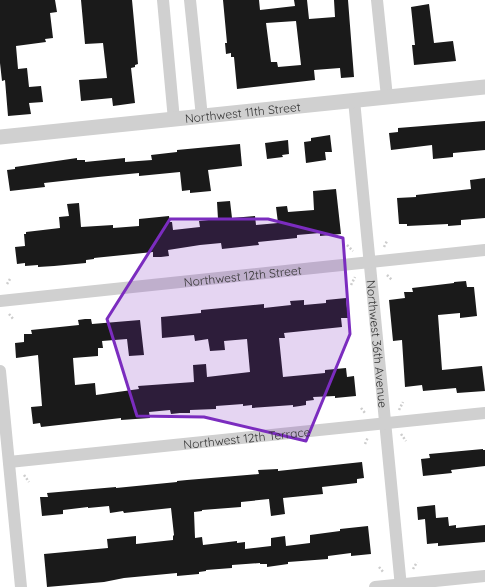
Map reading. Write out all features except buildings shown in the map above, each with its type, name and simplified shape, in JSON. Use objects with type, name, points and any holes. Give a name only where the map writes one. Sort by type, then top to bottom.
[{"type":"street","points":[[163,0],[174,120]]},
{"type":"street","points":[[190,0],[202,117]]},
{"type":"street","points":[[377,0],[386,97]]},
{"type":"street","name":"Northwest 11th Street","points":[[0,137],[485,87]]},
{"type":"street","name":"Northwest 36th Avenue","points":[[354,100],[384,423],[401,586]]},
{"type":"street","name":"Northwest 12th Street","points":[[0,301],[485,250]]},
{"type":"street","points":[[0,371],[21,587]]},
{"type":"street","name":"Northwest 12th Terrace","points":[[9,462],[485,413]]},
{"type":"street","points":[[375,587],[401,586],[485,576]]},
{"type":"path","points":[[384,247],[387,241]]},
{"type":"path","points":[[347,245],[352,251]]},
{"type":"path","points":[[386,275],[392,280]]},
{"type":"path","points":[[351,285],[355,277]]},
{"type":"path","points":[[7,284],[10,279]]},
{"type":"path","points":[[10,314],[14,320]]},
{"type":"path","points":[[399,410],[403,402]]},
{"type":"path","points":[[400,434],[406,441]]},
{"type":"path","points":[[365,444],[369,436]]},
{"type":"path","points":[[24,476],[29,482]]},
{"type":"path","points":[[412,569],[417,562]]},
{"type":"path","points":[[379,567],[385,573]]},
{"type":"highlighted area","points":[[170,219],[268,219],[343,238],[350,334],[306,441],[204,417],[137,416],[107,319]]}]
